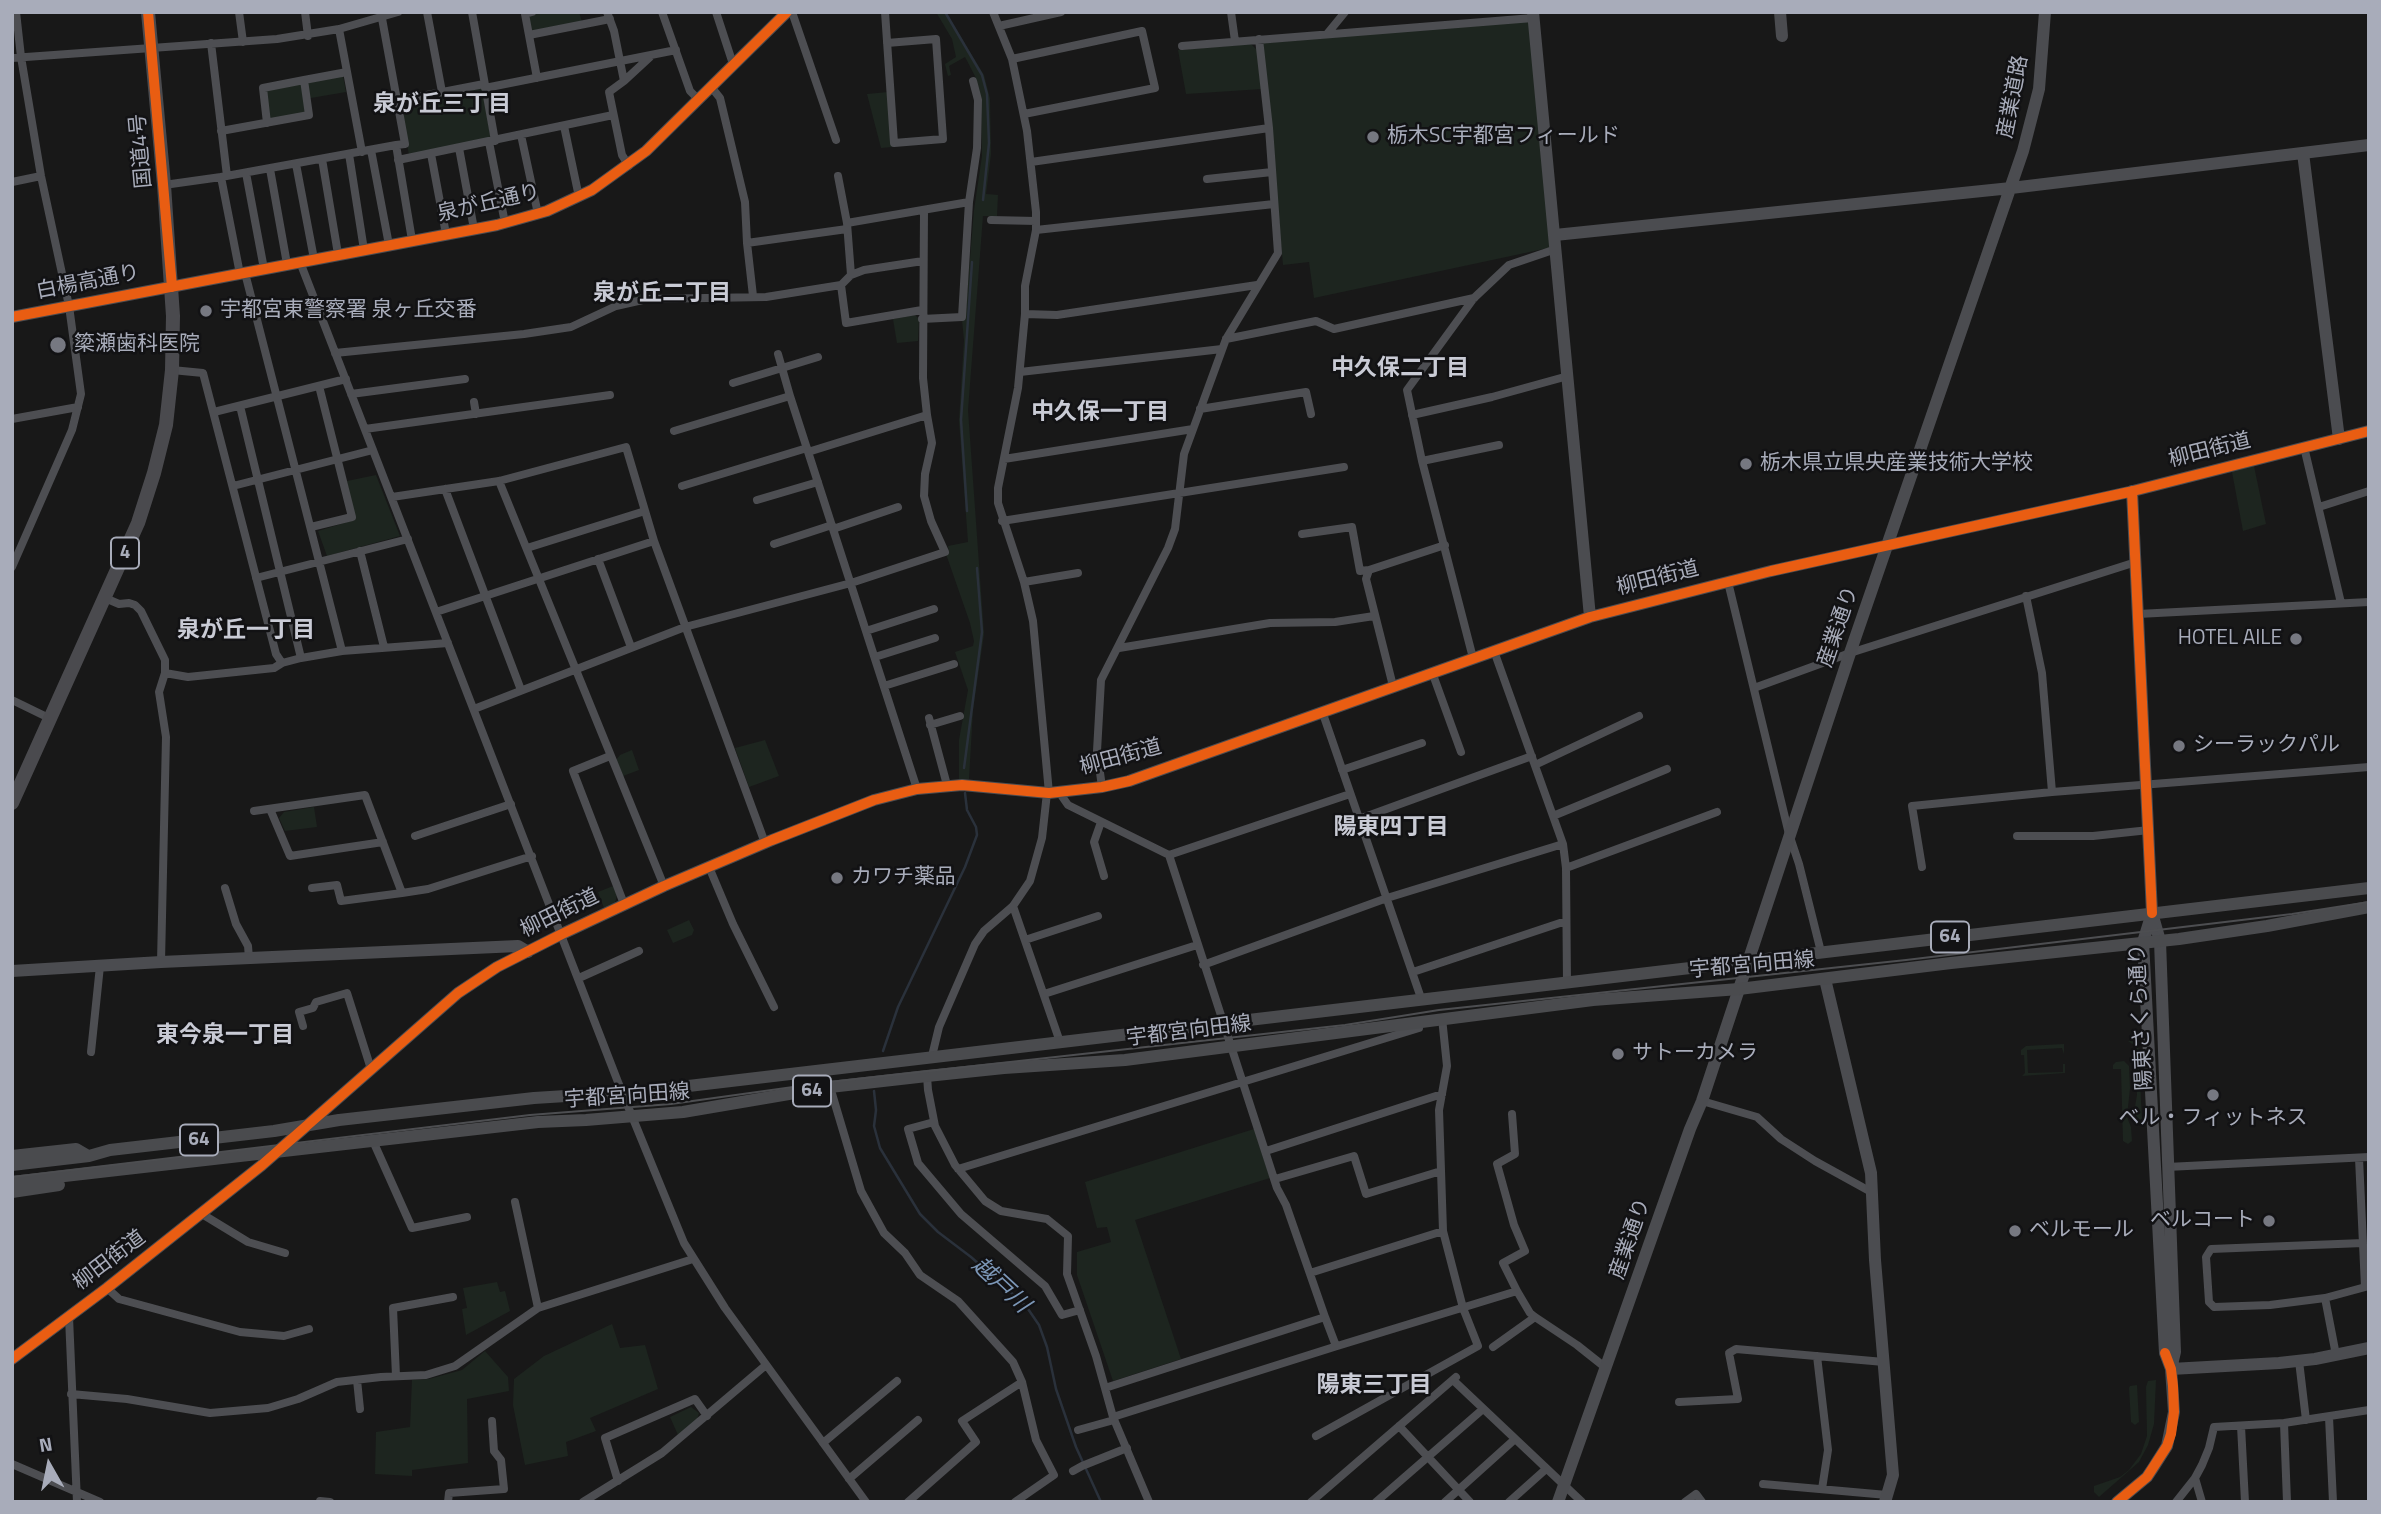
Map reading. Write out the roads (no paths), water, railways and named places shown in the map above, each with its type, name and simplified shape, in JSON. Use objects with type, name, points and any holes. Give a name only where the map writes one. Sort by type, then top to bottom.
[{"type":"highway","name":"国道4号","points":[[12,803],[138,523],[166,425],[172,370],[172,287],[148,12]]},
{"type":"main road","name":"宇都宮向田線","points":[[12,1166],[89,1156],[110,1150],[534,1098],[623,1094],[2369,888]]},
{"type":"main road","name":"宇都宮向田線","points":[[12,1182],[538,1122],[712,1109],[830,1087],[1004,1068],[1125,1060],[1606,999],[1739,989],[2160,941],[2369,908]]},
{"type":"main road","points":[[12,1156],[76,1149],[89,1156]]},
{"type":"main road","points":[[12,1192],[117,1171]]},
{"type":"street","points":[[12,568],[72,430],[81,394],[69,306],[17,57],[16,12]]},
{"type":"street","points":[[239,12],[243,42]]},
{"type":"street","points":[[305,12],[308,36]]},
{"type":"street","points":[[17,57],[308,36],[398,12]]},
{"type":"street","points":[[426,12],[442,92]]},
{"type":"street","points":[[472,12],[505,223]]},
{"type":"street","points":[[532,12],[525,15],[537,78]]},
{"type":"street","points":[[581,12],[585,24]]},
{"type":"street","points":[[662,12],[690,91],[699,100]]},
{"type":"street","points":[[716,12],[733,64]]},
{"type":"street","points":[[790,12],[836,140]]},
{"type":"street","name":"泉が丘通り","points":[[172,287],[505,223],[538,214],[579,197],[629,166],[790,12]]},
{"type":"street","points":[[885,12],[887,43],[894,143],[943,139],[936,39],[887,43]]},
{"type":"street","points":[[932,1056],[939,1027],[975,944],[984,930],[1013,906],[1030,881],[1052,793],[1033,621],[1024,582],[998,503],[998,488],[1020,372],[1025,286],[1036,225],[1024,114],[1012,59],[993,12]]},
{"type":"street","points":[[999,26],[1061,12]]},
{"type":"street","points":[[1231,12],[1235,41]]},
{"type":"street","points":[[1327,34],[1345,12]]},
{"type":"street","points":[[1780,12],[1782,36]]},
{"type":"street","name":"産業道路","points":[[2011,188],[2035,108],[2042,68],[2045,12]]},
{"type":"street","points":[[164,185],[405,144],[381,15]]},
{"type":"street","points":[[1182,46],[1533,15],[1590,617]]},
{"type":"street","points":[[529,35],[585,24],[608,16],[624,81]]},
{"type":"street","points":[[339,29],[388,245]]},
{"type":"street","points":[[1012,59],[1142,31],[1155,88],[1024,114]]},
{"type":"street","points":[[1102,787],[1097,751],[1101,680],[1175,529],[1184,454],[1226,339],[1278,253],[1259,39]]},
{"type":"street","points":[[211,43],[224,176],[242,273],[277,396],[342,651]]},
{"type":"street","points":[[396,101],[537,78],[676,50]]},
{"type":"street","points":[[629,166],[622,155],[609,92],[651,55]]},
{"type":"street","points":[[267,123],[263,88],[347,72]]},
{"type":"street","points":[[221,131],[309,115],[304,80]]},
{"type":"street","points":[[841,285],[846,323],[922,315],[962,317],[969,202],[977,148],[978,100],[973,80]]},
{"type":"street","points":[[712,88],[719,98],[745,202],[753,296]]},
{"type":"street","points":[[398,160],[613,115]]},
{"type":"street","points":[[564,126],[579,197]]},
{"type":"street","points":[[1031,162],[1269,128]]},
{"type":"street","points":[[522,135],[538,214]]},
{"type":"street","points":[[396,145],[412,240]]},
{"type":"street","points":[[1555,235],[2011,188],[2369,145]]},
{"type":"street","points":[[459,148],[474,229]]},
{"type":"street","points":[[431,153],[446,234]]},
{"type":"street","points":[[2303,153],[2339,439]]},
{"type":"street","points":[[349,154],[364,250]]},
{"type":"street","points":[[322,159],[338,254]]},
{"type":"street","points":[[296,164],[307,260],[335,353],[677,1227],[693,1259],[866,1502]]},
{"type":"street","points":[[270,169],[287,264]]},
{"type":"street","points":[[1207,179],[1272,172]]},
{"type":"street","points":[[246,173],[264,269]]},
{"type":"street","points":[[12,182],[41,176]]},
{"type":"street","points":[[838,176],[847,226],[851,275]]},
{"type":"street","name":"産業通り","points":[[1748,960],[1850,653],[2011,188]]},
{"type":"street","points":[[747,243],[969,202]]},
{"type":"street","points":[[990,220],[1036,225],[1274,204]]},
{"type":"street","points":[[474,709],[685,627],[851,583],[946,552],[931,521],[924,496],[925,474],[932,443],[927,415],[922,315],[924,211]]},
{"type":"street","points":[[1473,658],[1406,390],[1474,298],[1515,261],[1556,249]]},
{"type":"street","points":[[335,353],[570,327],[616,306],[647,299],[766,297],[841,285],[851,275],[864,270],[923,261]]},
{"type":"street","points":[[1025,313],[1057,315],[1257,285]]},
{"type":"street","name":"白楊高通り","points":[[12,317],[172,287]]},
{"type":"street","points":[[1226,339],[1316,321],[1334,329],[1474,298]]},
{"type":"street","points":[[1020,372],[1222,349]]},
{"type":"street","points":[[778,354],[917,789]]},
{"type":"street","points":[[733,383],[818,357]]},
{"type":"street","points":[[172,370],[203,373],[275,654],[282,663]]},
{"type":"street","points":[[1412,415],[1568,376]]},
{"type":"street","points":[[214,412],[345,379]]},
{"type":"street","points":[[351,394],[465,379]]},
{"type":"street","points":[[311,527],[352,517],[319,386]]},
{"type":"street","points":[[1200,409],[1306,392],[1311,414]]},
{"type":"street","points":[[365,429],[610,395]]},
{"type":"street","points":[[674,431],[790,396]]},
{"type":"street","points":[[474,402],[476,414]]},
{"type":"street","points":[[240,406],[302,658]]},
{"type":"street","points":[[12,419],[78,407]]},
{"type":"street","points":[[682,486],[927,415]]},
{"type":"street","points":[[1004,459],[1193,429]]},
{"type":"street","name":"柳田街道","points":[[12,1359],[202,1214],[309,1125],[457,993],[497,967],[664,886],[874,800],[917,789],[947,785],[1052,793],[1102,787],[1150,774],[1590,617],[1728,582],[2132,491],[2369,431]]},
{"type":"street","points":[[1422,461],[1499,445]]},
{"type":"street","points":[[392,497],[499,481],[626,447],[654,541],[765,843]]},
{"type":"street","points":[[2304,447],[2341,603]]},
{"type":"street","points":[[233,486],[373,450]]},
{"type":"street","points":[[1002,521],[1344,467]]},
{"type":"street","points":[[499,481],[664,886]]},
{"type":"street","points":[[757,500],[818,482]]},
{"type":"street","points":[[444,489],[521,690]]},
{"type":"street","points":[[2132,491],[2152,913]]},
{"type":"street","points":[[2319,506],[2369,491]]},
{"type":"street","points":[[774,544],[898,508]]},
{"type":"street","points":[[527,548],[645,511]]},
{"type":"street","points":[[1302,534],[1352,527],[1360,571],[1445,545]]},
{"type":"street","points":[[256,578],[408,539]]},
{"type":"street","points":[[436,612],[654,541]]},
{"type":"street","points":[[12,544],[23,543]]},
{"type":"street","points":[[360,551],[384,647]]},
{"type":"street","points":[[598,559],[631,647]]},
{"type":"street","points":[[1754,688],[1850,653],[2136,562]]},
{"type":"street","points":[[1369,570],[1366,579],[1393,686]]},
{"type":"street","points":[[1024,582],[1078,573]]},
{"type":"street","points":[[1728,582],[1789,834],[1821,952]]},
{"type":"street","points":[[2026,596],[2042,673],[2052,792]]},
{"type":"street","points":[[105,598],[119,604],[129,603],[141,611],[165,660],[165,673],[159,692],[166,737],[161,962]]},
{"type":"street","points":[[2138,614],[2369,602]]},
{"type":"street","points":[[866,631],[934,609]]},
{"type":"street","points":[[1119,648],[1270,623],[1335,622],[1374,616]]},
{"type":"street","points":[[875,657],[935,638]]},
{"type":"street","points":[[165,673],[188,677],[274,668],[282,663],[342,651],[448,643]]},
{"type":"street","points":[[1494,651],[1563,844],[1566,868],[1567,983]]},
{"type":"street","points":[[884,686],[954,664]]},
{"type":"street","points":[[1432,672],[1461,752]]},
{"type":"street","points":[[12,700],[51,719]]},
{"type":"street","points":[[1322,711],[1421,998]]},
{"type":"street","points":[[947,785],[930,722],[960,716]]},
{"type":"street","points":[[1359,819],[1533,760],[1639,716]]},
{"type":"street","points":[[1342,770],[1422,743]]},
{"type":"street","points":[[610,756],[573,771],[624,904]]},
{"type":"street","points":[[1922,867],[1912,806],[2369,767]]},
{"type":"street","points":[[1553,816],[1667,769]]},
{"type":"street","points":[[1052,793],[1068,805],[1169,855],[1350,794]]},
{"type":"street","points":[[254,811],[365,794],[402,893]]},
{"type":"street","points":[[415,836],[511,804]]},
{"type":"street","points":[[270,809],[290,856],[383,842]]},
{"type":"street","points":[[1566,868],[1717,812]]},
{"type":"street","points":[[1101,821],[1094,842],[1104,876]]},
{"type":"street","points":[[2017,836],[2093,836],[2149,830]]},
{"type":"street","points":[[1203,965],[1387,898],[1563,844]]},
{"type":"street","points":[[1169,855],[1275,1180],[1336,1346]]},
{"type":"street","points":[[312,888],[337,886],[341,901],[402,893],[428,889],[532,856]]},
{"type":"street","points":[[709,867],[774,1007]]},
{"type":"street","points":[[225,888],[236,924],[248,946],[249,958]]},
{"type":"street","points":[[1013,906],[1060,1042]]},
{"type":"street","name":"陽東さくら通り","points":[[2152,913],[2160,941],[2175,1352],[2171,1369]]},
{"type":"street","name":"陽東さくら通り","points":[[2117,1502],[2147,1477],[2167,1446],[2174,1412],[2171,1369],[2165,1353],[2143,942],[2152,913]]},
{"type":"street","points":[[1025,940],[1098,916]]},
{"type":"street","points":[[1413,972],[1566,921]]},
{"type":"street","points":[[1044,994],[1197,945]]},
{"type":"street","points":[[12,971],[518,946],[527,951]]},
{"type":"street","points":[[579,978],[639,951]]},
{"type":"street","points":[[1739,989],[1748,960]]},
{"type":"street","points":[[91,1052],[100,966]]},
{"type":"street","points":[[1763,1484],[1886,1498],[1893,1475],[1875,1260],[1871,1173],[1825,979]]},
{"type":"street","name":"産業通り","points":[[1558,1502],[1702,1101],[1739,989]]},
{"type":"street","points":[[303,1026],[299,1012],[313,1008],[316,1002],[347,993],[371,1069]]},
{"type":"street","points":[[1317,1436],[1478,1346],[1463,1308],[1443,1231],[1439,1110],[1447,1066],[1442,1018]]},
{"type":"street","points":[[958,1169],[1419,1028],[1418,1021]]},
{"type":"street","points":[[928,1076],[934,1122],[958,1169],[985,1200],[1001,1211],[1047,1219],[1069,1236],[1068,1274],[1114,1419],[1149,1502]]},
{"type":"street","points":[[830,1087],[861,1191],[884,1233],[905,1253],[920,1275],[958,1301],[1013,1362],[1022,1382],[1036,1440],[1054,1475],[1015,1502]]},
{"type":"street","points":[[1266,1151],[1442,1094]]},
{"type":"street","points":[[1702,1101],[1757,1117],[1781,1139],[1873,1193]]},
{"type":"street","points":[[1512,1114],[1515,1154],[1497,1164],[1514,1225],[1525,1251],[1503,1263],[1517,1291],[1535,1317],[1606,1368]]},
{"type":"street","points":[[934,1122],[908,1129],[918,1163],[961,1214],[1045,1286],[1062,1315],[1080,1310]]},
{"type":"street","points":[[373,1141],[412,1228],[467,1217]]},
{"type":"street","points":[[1275,1180],[1354,1156],[1366,1194],[1441,1171]]},
{"type":"street","points":[[2167,1167],[2369,1157]]},
{"type":"street","points":[[2359,1158],[2362,1243],[2367,1287],[2325,1297],[2270,1305],[2214,1307],[2209,1303],[2206,1257],[2211,1249],[2362,1243]]},
{"type":"street","points":[[515,1202],[538,1308]]},
{"type":"street","points":[[202,1214],[248,1242],[285,1252]]},
{"type":"street","points":[[1310,1273],[1443,1231]]},
{"type":"street","points":[[71,1394],[127,1399],[210,1413],[268,1408],[338,1382],[426,1375],[455,1366],[538,1308],[693,1259]]},
{"type":"street","points":[[107,1288],[119,1299],[240,1332],[284,1336],[309,1329]]},
{"type":"street","points":[[1079,1430],[1336,1346],[1517,1291]]},
{"type":"street","points":[[396,1376],[393,1308],[453,1297]]},
{"type":"street","points":[[2325,1297],[2336,1355]]},
{"type":"street","points":[[69,1317],[77,1502]]},
{"type":"street","points":[[1105,1388],[1325,1317]]},
{"type":"street","points":[[1493,1347],[1535,1317]]},
{"type":"street","points":[[2171,1369],[2299,1361],[2369,1348]]},
{"type":"street","points":[[1679,1402],[1738,1399],[1729,1353],[1736,1349],[1884,1362]]},
{"type":"street","points":[[1817,1356],[1828,1450],[1822,1489]]},
{"type":"street","points":[[2299,1361],[2306,1420]]},
{"type":"street","points":[[583,1502],[662,1453],[766,1365]]},
{"type":"street","points":[[1313,1501],[1455,1379],[1582,1502]]},
{"type":"street","points":[[357,1380],[360,1409]]},
{"type":"street","points":[[823,1443],[897,1381]]},
{"type":"street","points":[[908,1502],[976,1442],[961,1421],[1022,1382]]},
{"type":"street","points":[[618,1481],[605,1438],[695,1399],[707,1416]]},
{"type":"street","points":[[1376,1502],[1483,1409]]},
{"type":"street","points":[[2176,1502],[2195,1478],[2209,1448],[2214,1427],[2284,1423],[2369,1409]]},
{"type":"street","points":[[2329,1417],[2333,1502]]},
{"type":"street","points":[[849,1479],[918,1420]]},
{"type":"street","points":[[448,1502],[449,1493],[505,1489],[501,1460],[494,1451],[492,1421]]},
{"type":"street","points":[[2284,1423],[2287,1502]]},
{"type":"street","points":[[1399,1426],[1470,1502]]},
{"type":"street","points":[[2241,1426],[2245,1502]]},
{"type":"street","points":[[1445,1502],[1515,1440]]},
{"type":"street","points":[[1073,1471],[1127,1448]]},
{"type":"street","points":[[12,1464],[100,1502]]},
{"type":"street","points":[[1509,1502],[1546,1469]]},
{"type":"street","points":[[2195,1478],[2202,1502]]},
{"type":"street","points":[[1685,1502],[1696,1494],[1702,1502]]},
{"type":"street","points":[[320,1501],[330,1502]]},
{"type":"waterway","name":"越戸川","points":[[945,12],[982,75],[987,94],[989,143],[983,200]]},
{"type":"waterway","name":"越戸川","points":[[967,511],[961,420],[972,262]]},
{"type":"waterway","name":"越戸川","points":[[964,768],[982,632],[977,568]]},
{"type":"waterway","name":"越戸川","points":[[883,1051],[898,1007],[965,867],[977,835],[967,810],[965,793]]},
{"type":"waterway","name":"越戸川","points":[[874,1091],[874,1126],[880,1148],[920,1214],[1026,1306],[1039,1325],[1056,1389],[1076,1447],[1101,1502]]},
{"type":"tram line","points":[[12,1177],[530,1115],[671,1104],[829,1082],[1345,1025],[1439,1010],[1906,960],[2292,914],[2369,902]]},
{"type":"place","name":"栃木SC宇都宮フィールド","points":[[1373,137]]},
{"type":"place","name":"宇都宮東警察署 泉ヶ丘交番","points":[[206,311]]},
{"type":"place","name":"簗瀬歯科医院","points":[[58,345]]},
{"type":"place","name":"栃木県立県央産業技術大学校","points":[[1746,464]]},
{"type":"place","name":"HOTEL AILE","points":[[2296,639]]},
{"type":"place","name":"シーラックパル","points":[[2179,746]]},
{"type":"place","name":"カワチ薬品","points":[[837,878]]},
{"type":"place","name":"サトーカメラ","points":[[1618,1054]]},
{"type":"place","name":"ベル・フィットネス","points":[[2213,1095]]},
{"type":"place","name":"ベルコート","points":[[2269,1221]]},
{"type":"place","name":"ベルモール","points":[[2015,1231]]},
{"type":"district","name":"泉が丘三丁目","points":[[442,105]]},
{"type":"district","name":"泉が丘二丁目","points":[[662,294]]},
{"type":"district","name":"中久保二丁目","points":[[1400,369]]},
{"type":"district","name":"中久保一丁目","points":[[1100,413]]},
{"type":"district","name":"泉が丘一丁目","points":[[246,631]]},
{"type":"district","name":"陽東四丁目","points":[[1391,828]]},
{"type":"district","name":"東今泉一丁目","points":[[225,1036]]},
{"type":"district","name":"陽東三丁目","points":[[1374,1386]]}]
